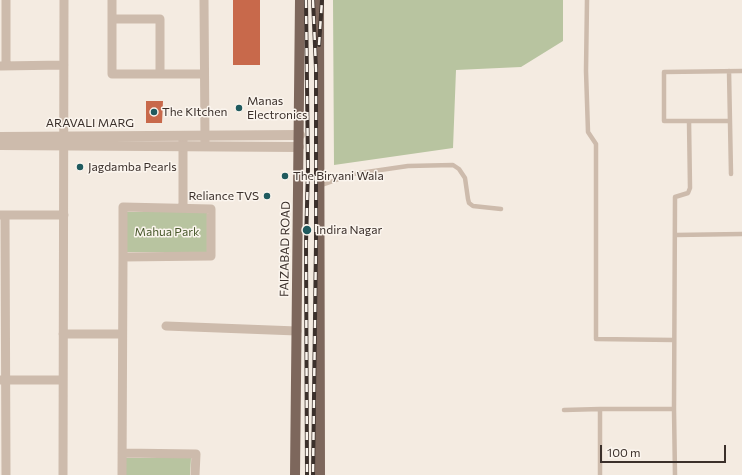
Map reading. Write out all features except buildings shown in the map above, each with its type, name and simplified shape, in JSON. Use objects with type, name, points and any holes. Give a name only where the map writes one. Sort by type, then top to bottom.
[{"type":"main road","name":"FAIZABAD ROAD","points":[[295,475],[300,135],[300,0]]},
{"type":"main road","points":[[319,0],[320,475]]},
{"type":"street","points":[[0,0],[6,0],[3,66],[64,65]]},
{"type":"street","points":[[63,475],[64,0]]},
{"type":"street","points":[[112,0],[112,74],[204,74]]},
{"type":"street","points":[[204,0],[205,140]]},
{"type":"street","points":[[112,18],[160,19],[160,74]]},
{"type":"street","name":"ARAVALI MARG","points":[[0,146],[64,141],[205,140],[300,135]]},
{"type":"street","name":"ARAVALI MARG","points":[[0,137],[64,141]]},
{"type":"street","points":[[183,140],[183,208]]},
{"type":"street","name":"ARAVALI MARG","points":[[205,140],[299,147]]},
{"type":"street","points":[[122,475],[123,207],[211,209],[211,256],[123,257]]},
{"type":"street","points":[[6,475],[3,436],[2,215],[64,215]]},
{"type":"street","points":[[166,326],[297,331]]},
{"type":"street","points":[[64,334],[122,334]]},
{"type":"street","points":[[3,380],[64,380]]},
{"type":"street","points":[[122,453],[196,454],[195,475]]},
{"type":"lane","points":[[587,0],[586,71],[588,132],[596,144],[596,339],[674,340]]},
{"type":"lane","points":[[729,71],[731,174]]},
{"type":"lane","points":[[730,122],[664,121],[664,72],[742,71]]},
{"type":"lane","points":[[675,475],[675,197],[688,193],[690,188],[689,121]]},
{"type":"lane","points":[[320,186],[353,174],[408,166],[453,165],[459,169],[465,178],[469,203],[473,206],[501,209]]},
{"type":"lane","points":[[675,235],[742,234]]},
{"type":"lane","points":[[600,409],[600,475]]},
{"type":"lane","points":[[564,410],[674,409]]},
{"type":"green space","points":[[333,0],[563,0],[563,41],[521,67],[456,70],[453,148],[334,165]]},
{"type":"green space","name":"Mahua Park","points":[[126,212],[207,212],[207,252],[126,252]]},
{"type":"green space","points":[[126,458],[191,458],[190,475],[126,475]]},
{"type":"railway","points":[[306,0],[308,169],[306,243],[307,475]]},
{"type":"railway","points":[[313,0],[316,69],[316,242],[313,475]]},
{"type":"railway","points":[[319,45],[322,0]]},
{"type":"place","name":"Manas Electronics","points":[[239,108]]},
{"type":"place","name":"The KItchen","points":[[154,112]]},
{"type":"place","name":"Jagdamba Pearls","points":[[80,167]]},
{"type":"place","name":"The Biryani Wala","points":[[285,176]]},
{"type":"place","name":"Reliance TVS","points":[[267,196]]},
{"type":"place","name":"Indira Nagar","points":[[307,230]]}]
